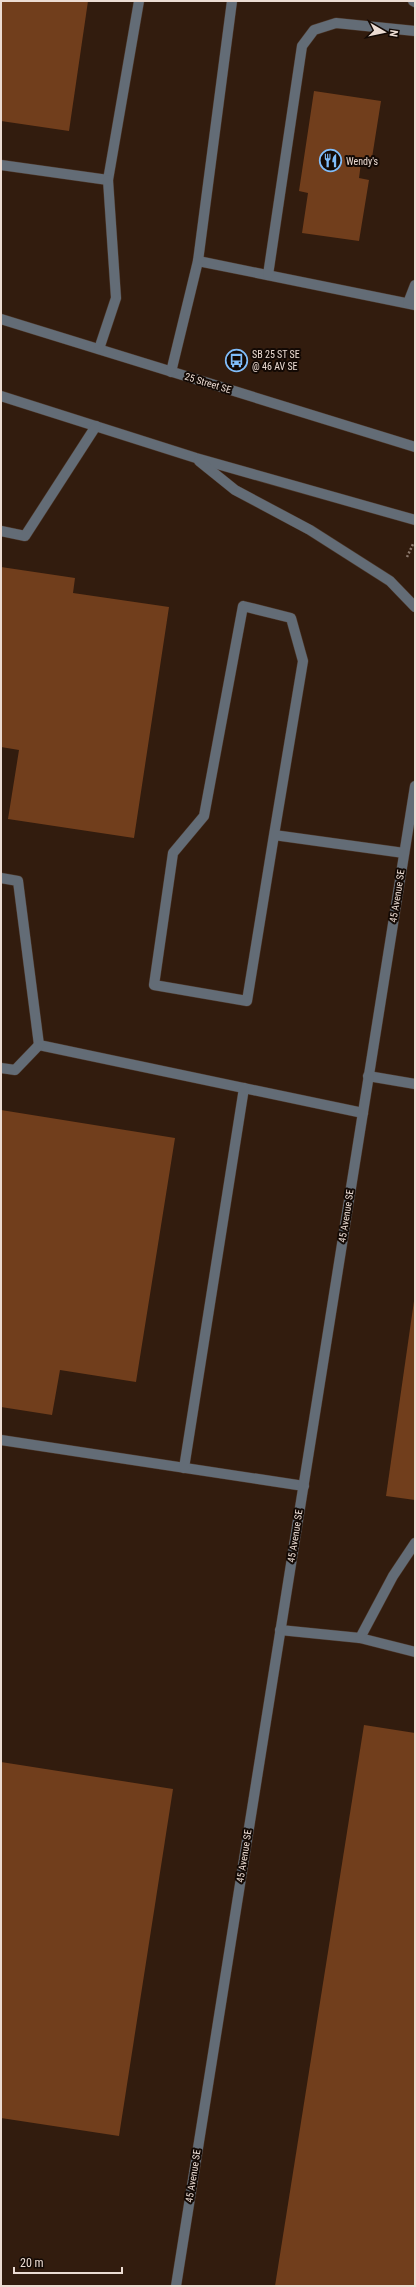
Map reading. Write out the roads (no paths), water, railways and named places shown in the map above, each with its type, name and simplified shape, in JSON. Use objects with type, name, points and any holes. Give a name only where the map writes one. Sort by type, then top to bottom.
[{"type":"street","points":[[99,349],[116,298],[108,180],[139,1]]},
{"type":"street","points":[[171,372],[198,261],[232,1]]},
{"type":"street","points":[[268,275],[302,46],[314,30],[336,22],[415,31]]},
{"type":"street","points":[[1,165],[108,180]]},
{"type":"street","points":[[198,261],[411,304],[415,285]]},
{"type":"street","name":"25 Street SE","points":[[1,319],[415,447]]},
{"type":"street","points":[[1,396],[196,458],[415,520]]},
{"type":"street","points":[[1,531],[25,536],[96,426]]},
{"type":"street","points":[[196,458],[235,490],[310,530],[390,582],[415,607]]},
{"type":"street","points":[[243,606],[291,618],[303,661],[274,835],[247,1001],[154,986],[173,854],[204,816],[243,606]]},
{"type":"street","name":"45 Avenue SE","points":[[176,2286],[415,786]]},
{"type":"street","points":[[274,835],[404,853]]},
{"type":"street","points":[[1,878],[18,881],[39,1045]]},
{"type":"street","points":[[1,1068],[15,1070],[39,1045]]},
{"type":"street","points":[[39,1045],[363,1113]]},
{"type":"street","points":[[368,1076],[415,1084]]},
{"type":"street","points":[[184,1468],[244,1088]]},
{"type":"street","points":[[1,1440],[304,1486]]},
{"type":"street","points":[[360,1638],[393,1576],[415,1543]]},
{"type":"street","points":[[280,1630],[360,1638],[415,1652]]},
{"type":"place","name":"Wendy's","points":[[331,161]]},
{"type":"place","name":"SB 25 ST SE @ 46 AV SE","points":[[236,360]]}]
